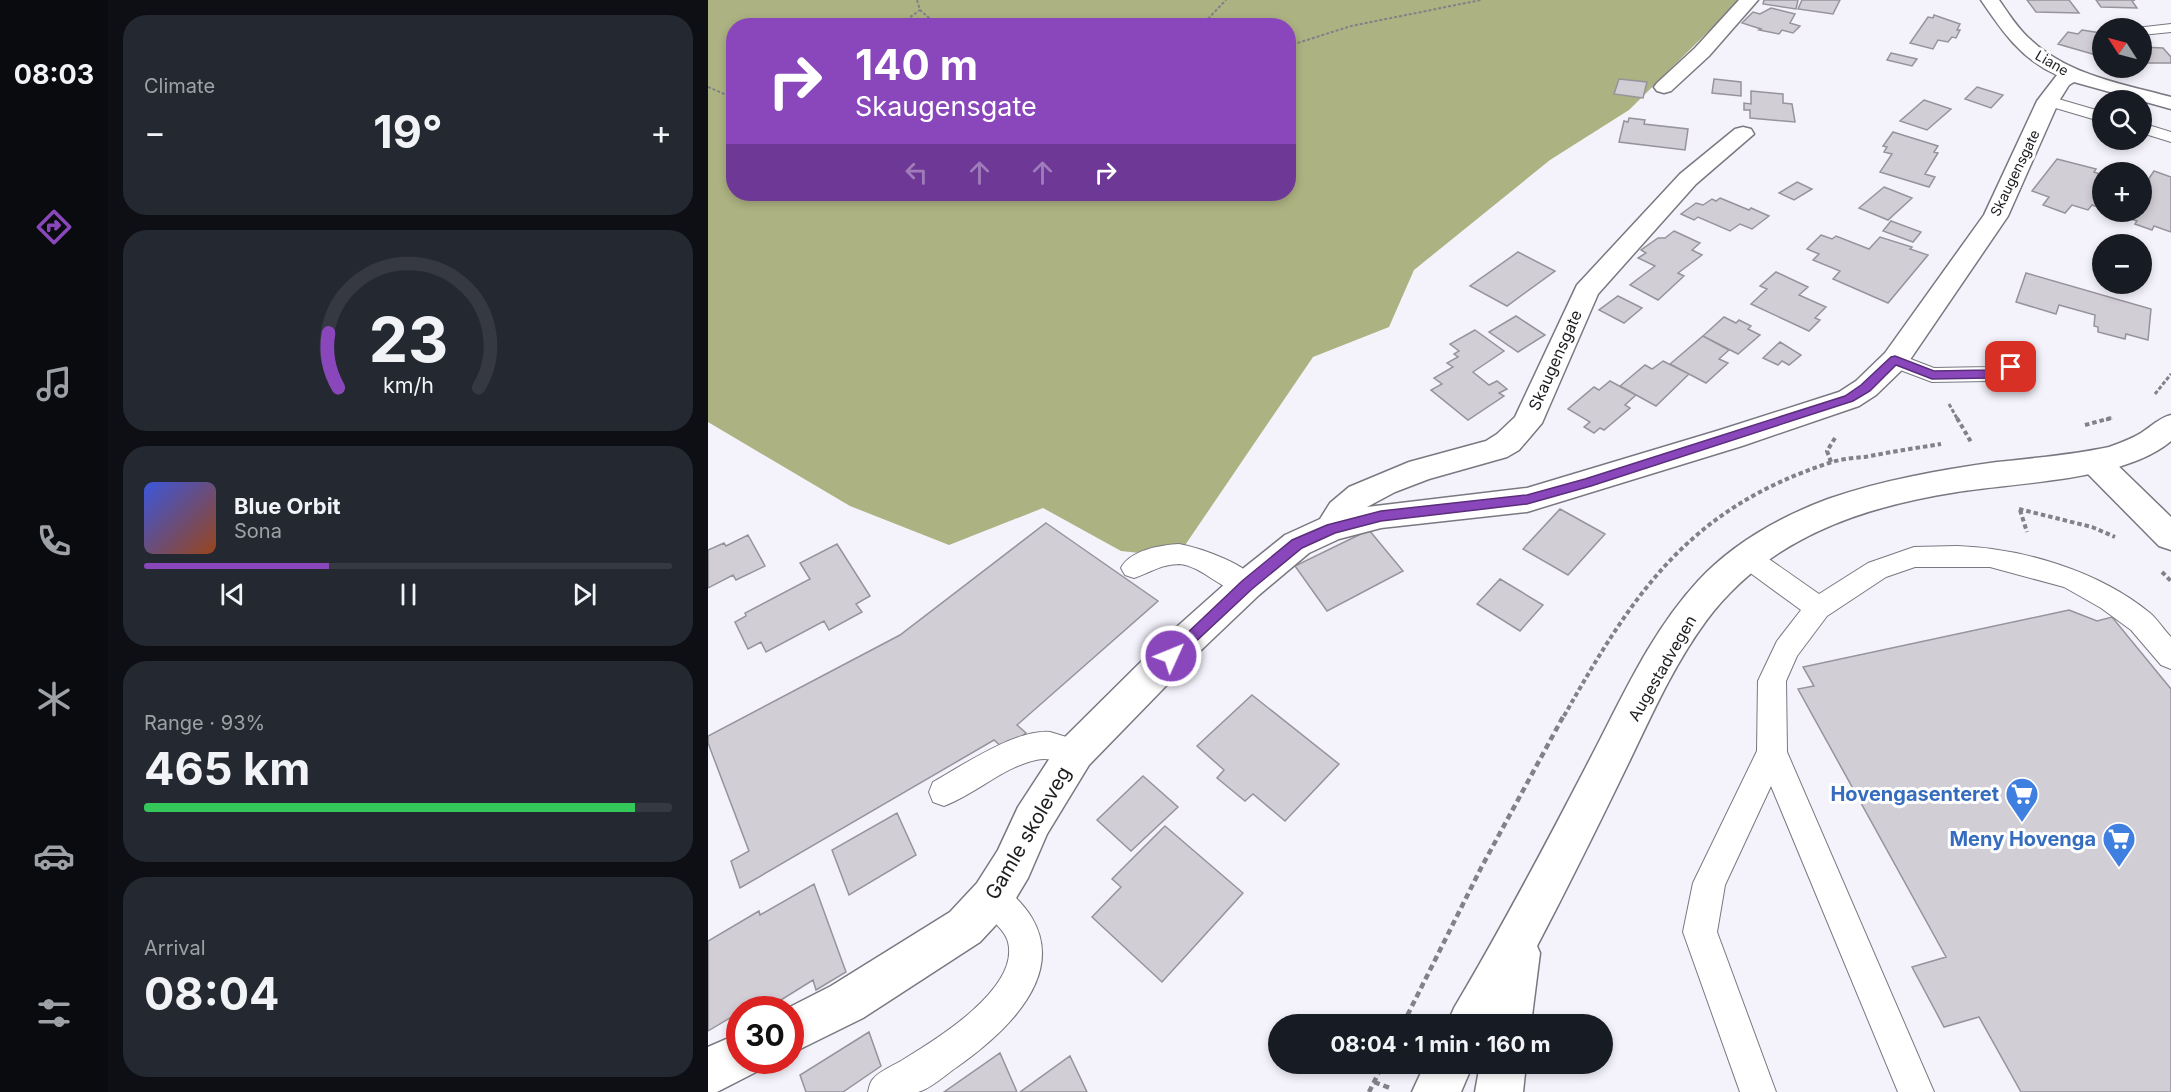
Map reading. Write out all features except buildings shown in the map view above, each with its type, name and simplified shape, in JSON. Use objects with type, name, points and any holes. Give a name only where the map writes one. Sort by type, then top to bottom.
[{"type":"street","points":[[1664,87],[1702,52],[1749,0]]},
{"type":"street","name":"Liane","points":[[1990,0],[2026,47],[2044,60],[2072,74],[2171,103]]},
{"type":"street","name":"Skaugensgate","points":[[1130,695],[1247,585],[1297,544],[1332,528],[1381,516],[1527,500],[1849,399],[1866,388],[1895,360],[1996,216],[2048,101],[2061,81],[2072,74]]},
{"type":"street","name":"Skaugensgate","points":[[1332,528],[1341,512],[1360,495],[1420,470],[1496,449],[1508,442],[1527,423],[1586,291],[1688,179],[1743,134]]},
{"type":"street","name":"Augestadvegen","points":[[1476,1014],[1521,937],[1647,688],[1685,623],[1711,590],[1747,558],[1786,532],[1854,503],[1897,492],[1996,474],[2095,462],[2141,445],[2165,432],[2171,425]]},
{"type":"street","points":[[2095,462],[2171,537]]},
{"type":"street","name":"Gamle skoleveg","points":[[804,1024],[847,1002],[965,927],[992,898],[1013,864],[1032,821],[1075,753],[1130,695]]},
{"type":"street","name":"Augestadvegen","points":[[1509,1014],[1521,937]]},
{"type":"street","points":[[708,1072],[726,1063]]},
{"type":"street","points":[[1436,1092],[1445,1074]]},
{"type":"street","points":[[1499,1092],[1502,1074]]},
{"type":"lane","points":[[2152,30],[2171,28]]},
{"type":"lane","points":[[2048,101],[2092,114]]},
{"type":"lane","points":[[2152,131],[2171,137]]},
{"type":"lane","points":[[1895,360],[1932,375],[1989,374],[2011,367]]},
{"type":"lane","points":[[1134,568],[1162,554],[1179,553],[1198,558],[1247,585]]},
{"type":"lane","points":[[1916,1092],[1772,752],[1772,681],[1787,649],[1818,608],[1876,570],[1914,557],[1990,557],[2071,579],[2100,595],[2141,622],[2171,657]]},
{"type":"lane","points":[[1747,558],[1818,608]]},
{"type":"lane","points":[[944,792],[999,762],[1046,744],[1075,753]]},
{"type":"lane","points":[[1758,1092],[1700,932],[1709,883],[1772,752]]},
{"type":"lane","points":[[886,1092],[971,1036],[998,1010],[1019,982],[1025,961],[1026,942],[1012,918],[992,898]]},
{"type":"path","points":[[917,0],[920,10],[929,18]]},
{"type":"path","points":[[1209,18],[1226,0]]},
{"type":"path","points":[[1296,43],[1351,26],[1481,0]]},
{"type":"path","points":[[909,18],[920,10]]},
{"type":"path","points":[[708,87],[726,95]]},
{"type":"path","points":[[1369,1092],[1378,1074]]},
{"type":"path","points":[[1374,1082],[1400,1092]]},
{"type":"green space","points":[[708,0],[1740,0],[1629,110],[1550,160],[1414,270],[1389,327],[1313,357],[1177,557],[1121,551],[1043,508],[949,545],[850,506],[708,422]]},
{"type":"place","name":"Hovengasenteret","points":[[2022,823]]},
{"type":"place","name":"Meny Hovenga","points":[[2119,868]]},
{"type":"route","points":[[1171,656],[1247,585],[1297,544],[1332,528],[1381,516],[1527,500],[1586,483],[1849,399],[1866,388],[1895,360],[1932,375],[1989,374],[2011,367]]}]
